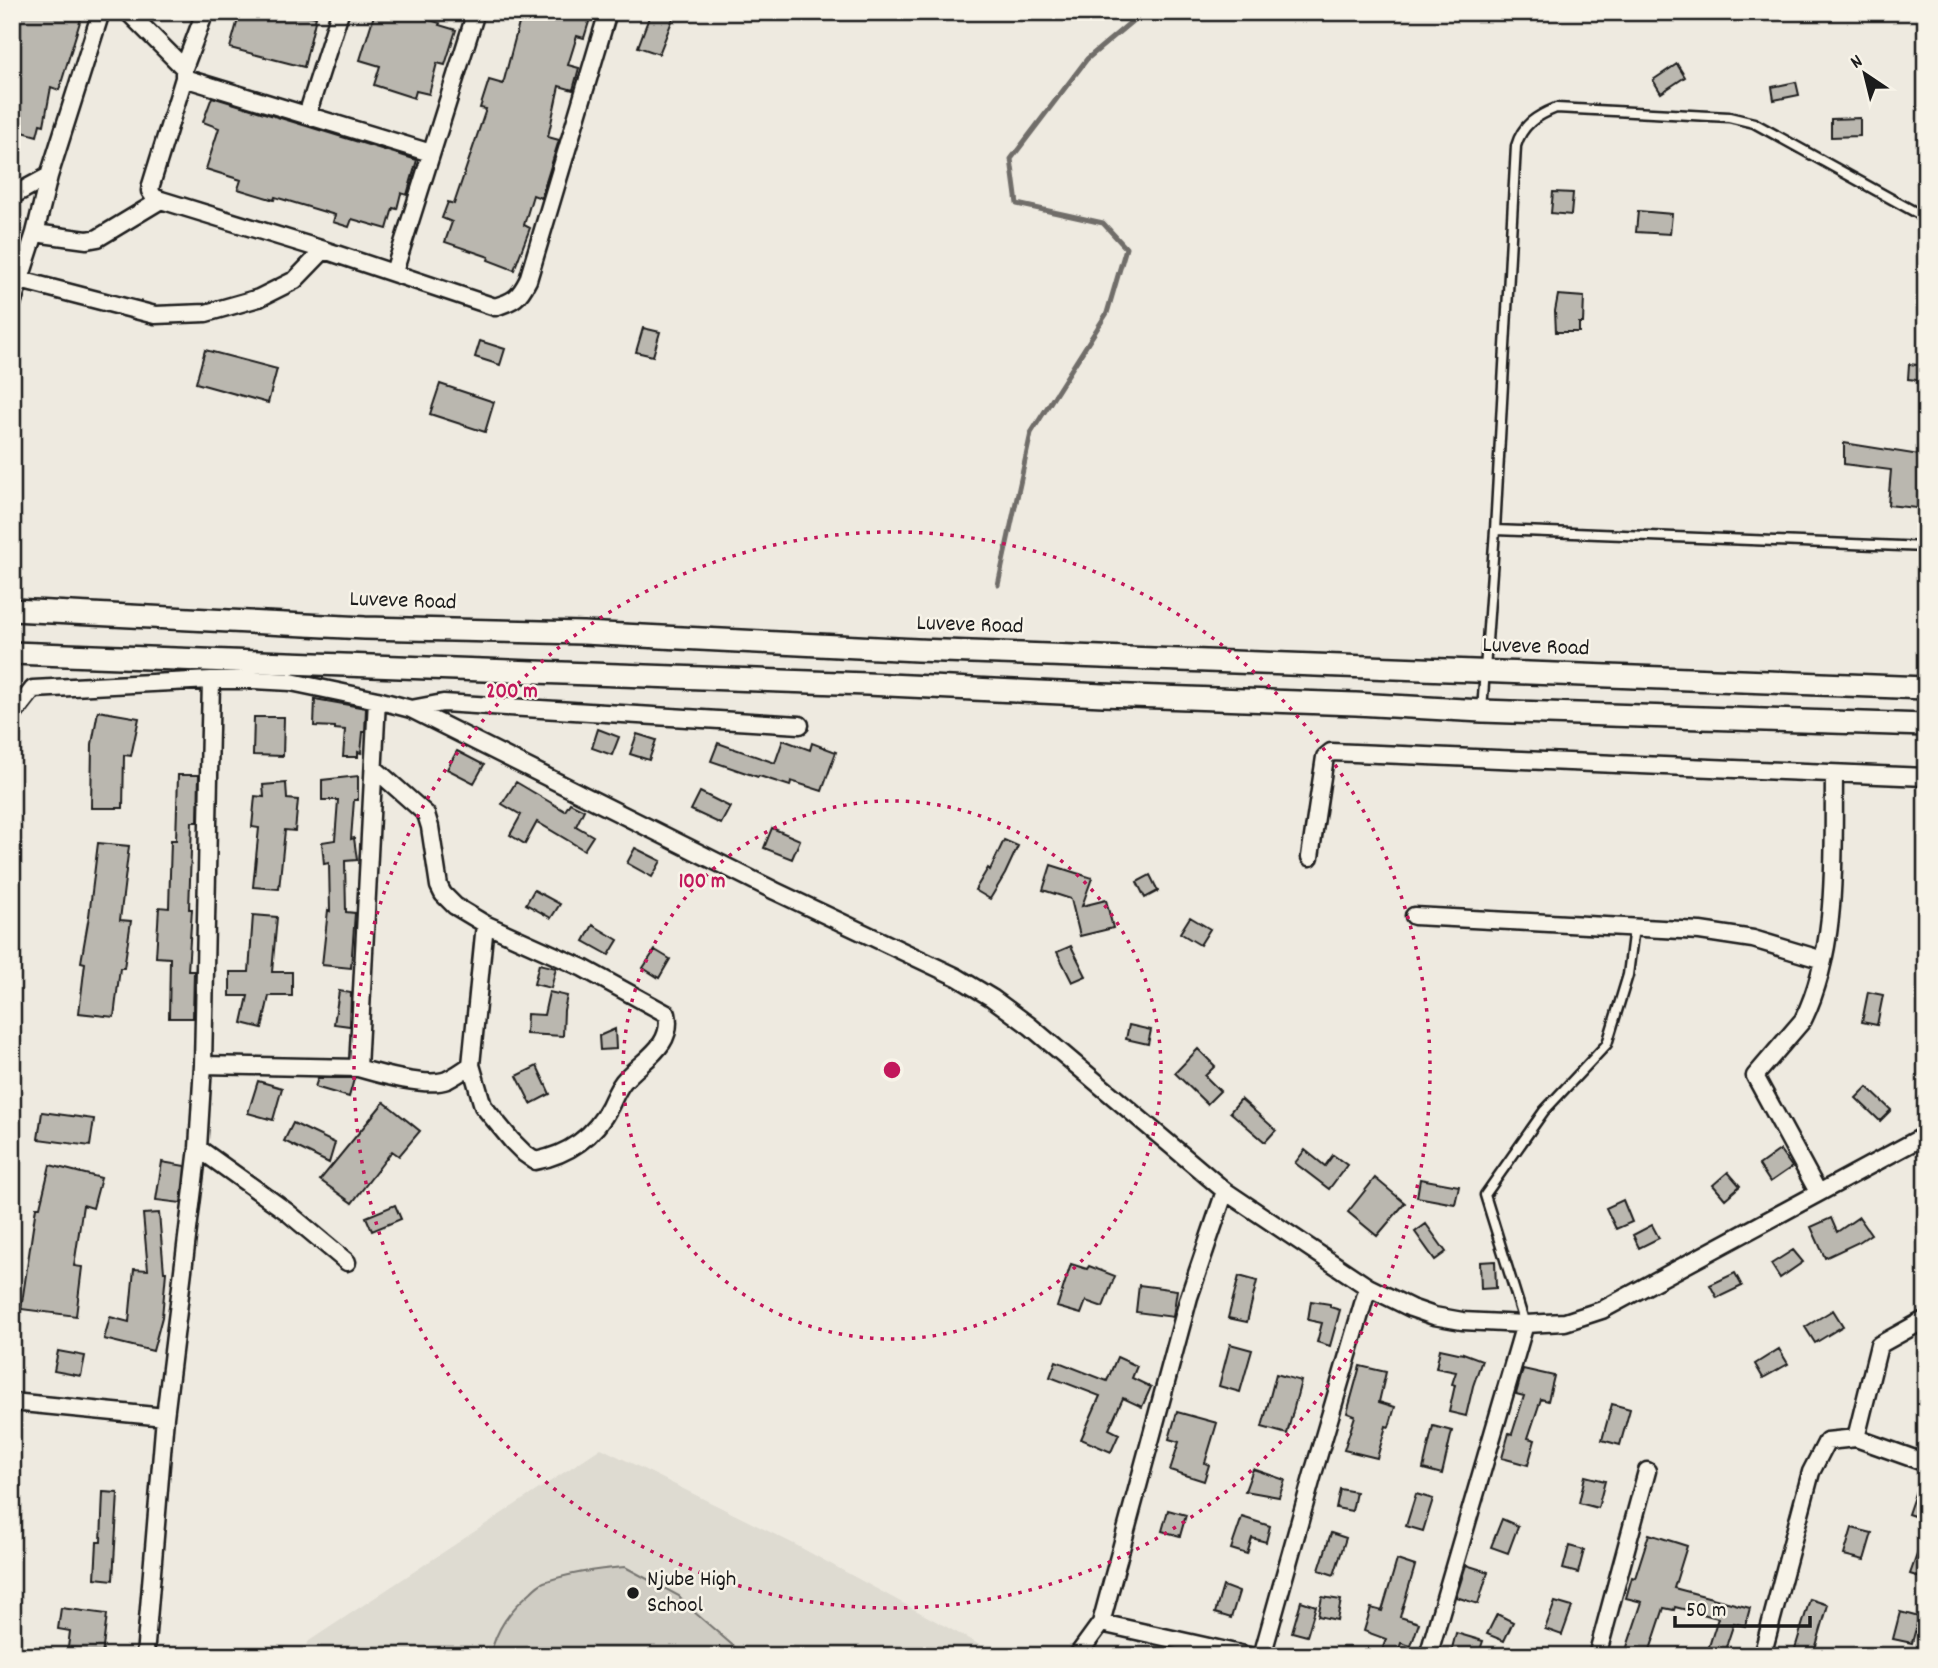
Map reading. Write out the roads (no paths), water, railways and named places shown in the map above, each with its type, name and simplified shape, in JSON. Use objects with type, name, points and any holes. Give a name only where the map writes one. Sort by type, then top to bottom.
[{"type":"street","points":[[12,304],[101,12]]},
{"type":"street","points":[[128,12],[184,73],[431,153]]},
{"type":"street","points":[[205,12],[151,185],[150,191],[154,197],[394,272],[495,307],[521,295],[528,280],[608,12]]},
{"type":"street","points":[[307,115],[340,12]]},
{"type":"street","points":[[394,272],[475,12]]},
{"type":"street","points":[[12,196],[49,176]]},
{"type":"street","points":[[35,233],[87,240],[98,238],[160,200]]},
{"type":"street","points":[[20,280],[155,315],[206,313],[260,298],[295,280],[324,250]]},
{"type":"street","name":"Luveve Road","points":[[12,610],[365,628],[583,633],[917,650],[1926,688]]},
{"type":"street","points":[[12,653],[867,684],[1482,711],[1926,725]]},
{"type":"street","points":[[145,1656],[164,1417],[198,1148],[203,1065],[211,680]]},
{"type":"street","points":[[12,716],[33,689],[211,680],[291,682],[411,709],[762,885],[957,977],[1030,1026],[1226,1191],[1368,1287],[1434,1316],[1462,1321],[1525,1324],[1565,1322],[1602,1310],[1926,1135]]},
{"type":"street","points":[[358,1068],[377,700]]},
{"type":"street","points":[[411,709],[443,703],[800,724]]},
{"type":"street","points":[[1310,857],[1325,757],[1331,752],[1926,777]]},
{"type":"street","points":[[374,768],[426,814],[439,886],[455,906],[485,923],[583,968],[667,1014],[669,1025],[663,1042],[624,1081],[592,1132],[564,1153],[547,1159],[535,1161],[524,1154],[483,1106],[471,1065],[485,923]]},
{"type":"street","points":[[1818,1192],[1755,1076],[1803,1020],[1823,960],[1834,863],[1834,774]]},
{"type":"street","points":[[1414,916],[1736,935],[1773,943],[1823,960]]},
{"type":"street","points":[[203,1065],[358,1068],[418,1082],[445,1081],[471,1065]]},
{"type":"street","points":[[198,1148],[286,1211],[347,1262]]},
{"type":"street","points":[[1077,1656],[1101,1623],[1189,1297],[1226,1191]]},
{"type":"street","points":[[1262,1656],[1368,1287]]},
{"type":"street","points":[[1856,1438],[1879,1345],[1926,1320]]},
{"type":"street","points":[[1428,1656],[1525,1324]]},
{"type":"street","points":[[12,1402],[164,1417]]},
{"type":"street","points":[[1762,1656],[1811,1472],[1827,1441],[1856,1438],[1926,1463]]},
{"type":"street","points":[[1597,1656],[1647,1471]]},
{"type":"street","points":[[1101,1623],[1249,1656]]},
{"type":"lane","points":[[1482,711],[1495,530],[1516,146],[1519,134],[1528,123],[1540,114],[1556,108],[1729,117],[1754,123],[1926,218]]},
{"type":"lane","points":[[1495,530],[1926,547]]},
{"type":"lane","points":[[1525,1324],[1485,1195],[1544,1111],[1607,1044],[1628,975],[1634,927]]},
{"type":"waterway","points":[[998,585],[1031,433],[1107,313],[1126,248],[1103,223],[1017,204],[1011,159],[1087,59],[1143,12]]},
{"type":"place","name":"Njube High School","points":[[633,1593]]}]
